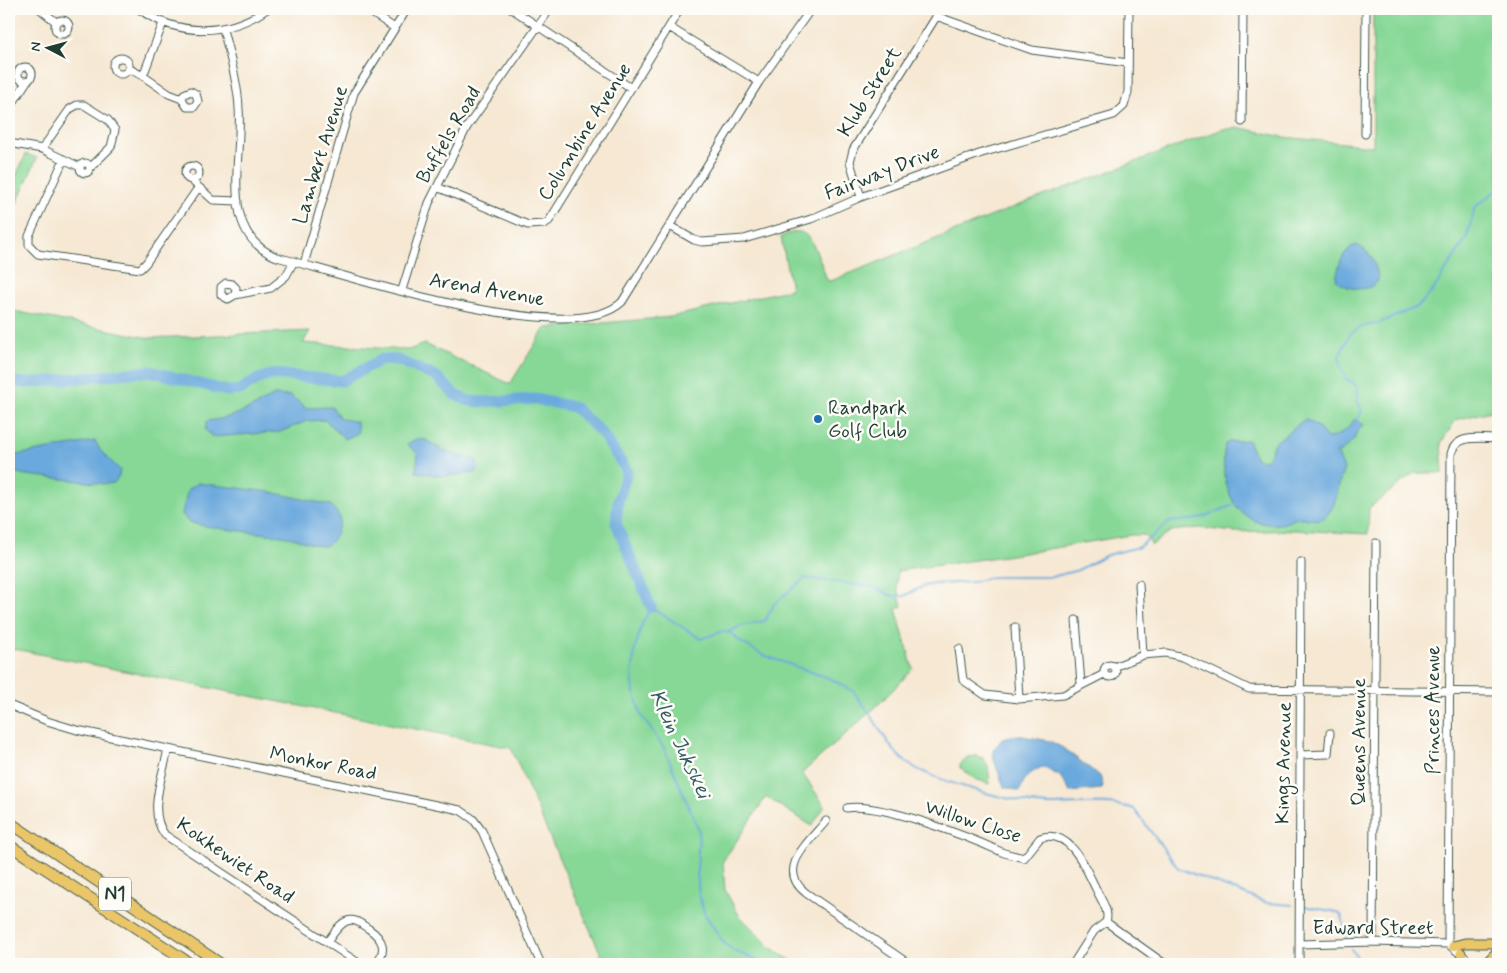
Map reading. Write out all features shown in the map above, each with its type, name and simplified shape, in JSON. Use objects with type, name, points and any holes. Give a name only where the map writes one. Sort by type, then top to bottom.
[{"type":"highway","name":"N1","points":[[9,822],[221,964]]},
{"type":"highway","name":"N1","points":[[9,845],[191,964]]},
{"type":"main road","points":[[1450,945],[1498,943]]},
{"type":"main road","points":[[1485,964],[1498,951]]},
{"type":"main road","points":[[1461,953],[1463,964]]},
{"type":"street","points":[[40,9],[56,22]]},
{"type":"street","points":[[139,9],[163,23],[199,30],[223,28],[248,21],[267,9]]},
{"type":"street","points":[[366,9],[393,28]]},
{"type":"street","name":"Lambert Avenue","points":[[304,264],[354,93],[393,28],[407,9]]},
{"type":"street","points":[[512,9],[631,88]]},
{"type":"street","name":"Buffels Road","points":[[402,290],[424,218],[437,187],[467,128],[550,9]]},
{"type":"street","name":"Columbine Avenue","points":[[437,187],[528,225],[544,224],[552,215],[680,9]]},
{"type":"street","name":"Arend Avenue","points":[[223,28],[240,110],[238,202],[241,221],[255,244],[271,254],[402,290],[466,306],[534,318],[597,315],[613,309],[622,302],[759,82],[810,9]]},
{"type":"street","name":"Klub Street","points":[[861,197],[851,170],[850,156],[941,9]]},
{"type":"street","points":[[936,16],[1032,50],[1128,63],[1130,9]]},
{"type":"street","points":[[1242,122],[1243,9]]},
{"type":"street","points":[[1365,134],[1366,9]]},
{"type":"street","points":[[143,76],[163,23]]},
{"type":"street","points":[[669,27],[759,82]]},
{"type":"street","name":"Fairway Drive","points":[[670,226],[694,240],[712,242],[736,240],[811,219],[861,197],[982,153],[1108,118],[1120,111],[1126,100],[1128,63]]},
{"type":"street","points":[[128,68],[169,94],[182,99]]},
{"type":"street","points":[[9,109],[27,81]]},
{"type":"street","points":[[9,142],[42,149],[80,167],[84,173],[111,146],[115,130],[108,120],[84,105],[77,104],[70,109],[42,149]]},
{"type":"street","points":[[64,160],[29,236],[29,246],[38,254],[140,269],[150,259],[198,188]]},
{"type":"street","points":[[191,180],[213,200],[238,202]]},
{"type":"street","points":[[235,295],[271,288],[286,276],[294,261]]},
{"type":"street","name":"Princes Avenue","points":[[1450,945],[1449,691],[1451,457],[1455,444],[1463,439],[1498,439]]},
{"type":"street","name":"Queens Avenue","points":[[1373,942],[1376,542]]},
{"type":"street","name":"Kings Avenue","points":[[1299,964],[1301,562]]},
{"type":"street","points":[[1139,584],[1142,655]]},
{"type":"street","points":[[1076,620],[1081,684]]},
{"type":"street","points":[[1015,626],[1020,699]]},
{"type":"street","points":[[959,649],[961,674],[968,685],[995,698],[1020,699],[1062,695],[1104,674],[1108,677],[1113,676],[1116,672],[1114,667],[1142,655],[1166,653],[1177,655],[1249,689],[1498,692]]},
{"type":"street","name":"Monkor Road","points":[[9,705],[47,721],[77,730],[451,806],[465,812],[482,831],[541,964]]},
{"type":"street","points":[[1300,755],[1328,754],[1330,733]]},
{"type":"street","name":"Kokkewiet Road","points":[[168,750],[156,813],[158,824],[165,835],[328,941],[360,964]]},
{"type":"street","name":"Willow Close","points":[[848,808],[863,806],[888,811],[1004,853],[1024,858],[1040,838],[1056,838],[1069,845],[1083,863],[1106,910],[1106,922]]},
{"type":"street","points":[[826,821],[796,859],[793,878],[801,889],[905,963]]},
{"type":"street","points":[[328,941],[342,924],[352,920],[358,922],[380,937],[383,953],[375,964]]},
{"type":"street","points":[[1073,964],[1094,931],[1106,922],[1165,964]]},
{"type":"street","name":"Edward Street","points":[[1299,944],[1373,942],[1450,945]]},
{"type":"street","points":[[1450,945],[1473,964]]},
{"type":"green space","points":[[1373,9],[1498,9],[1498,409],[1456,420],[1441,443],[1443,473],[1414,473],[1369,508],[1368,534],[1294,530],[1235,532],[1199,528],[1171,531],[1152,545],[1144,535],[1131,535],[1019,554],[897,571],[897,587],[902,606],[896,609],[913,669],[877,706],[802,773],[825,806],[812,826],[766,797],[723,861],[725,890],[739,915],[771,948],[797,964],[605,964],[511,748],[9,648],[9,310],[149,338],[310,331],[303,343],[408,350],[425,344],[510,384],[545,328],[671,317],[791,289],[781,237],[793,232],[805,234],[809,239],[817,253],[827,280],[831,281],[1027,202],[1223,129],[1242,128],[1284,137],[1373,146]]},
{"type":"green space","points":[[26,154],[37,158],[9,220],[9,191]]},
{"type":"green space","points":[[976,756],[983,758],[988,766],[990,784],[975,779],[960,768],[960,765],[967,757]]},
{"type":"water","points":[[1356,245],[1369,254],[1377,270],[1378,281],[1374,285],[1363,289],[1351,288],[1336,280],[1344,255],[1351,247]]},
{"type":"water","points":[[274,395],[291,396],[306,408],[332,407],[340,418],[357,422],[358,433],[345,439],[325,420],[307,421],[280,432],[212,437],[205,429],[207,421],[225,418],[242,412]]},
{"type":"water","points":[[1305,419],[1317,426],[1327,438],[1343,432],[1355,419],[1364,425],[1357,431],[1354,440],[1341,452],[1337,452],[1344,469],[1331,510],[1321,519],[1298,518],[1280,524],[1264,524],[1251,519],[1240,511],[1227,487],[1224,473],[1225,444],[1248,440],[1256,459],[1266,460],[1271,453],[1273,444]]},
{"type":"water","points":[[416,439],[426,440],[444,451],[476,460],[478,468],[476,473],[442,476],[416,472],[418,454],[407,444]]},
{"type":"water","points":[[95,441],[101,451],[120,470],[119,476],[114,483],[105,484],[26,475],[13,472],[9,468],[10,456]]},
{"type":"water","points":[[198,483],[270,492],[331,505],[340,517],[338,529],[332,541],[322,546],[288,537],[188,522],[182,514],[188,489]]},
{"type":"water","points":[[1017,735],[1050,741],[1063,748],[1100,776],[1103,785],[1102,789],[1070,792],[1060,776],[1042,767],[1028,776],[1023,782],[1020,791],[1004,787],[994,760],[993,750],[1002,739]]},
{"type":"waterway","points":[[1356,422],[1362,410],[1357,401],[1358,390],[1354,383],[1346,379],[1339,356],[1350,334],[1361,327],[1379,323],[1417,307],[1432,292],[1467,237],[1475,207],[1498,189]]},
{"type":"waterway","name":"Klein Jukskei","points":[[9,382],[28,383],[150,371],[227,391],[240,390],[258,379],[274,374],[342,381],[382,359],[398,360],[437,377],[455,395],[469,401],[535,399],[574,407],[601,432],[627,471],[618,502],[616,523],[651,607]]},
{"type":"waterway","points":[[728,632],[741,626],[765,621],[774,604],[805,578],[873,587],[892,596],[904,596],[924,586],[935,584],[973,582],[992,577],[1052,577],[1078,570],[1107,555],[1139,547],[1170,522],[1198,519],[1236,504]]},
{"type":"waterway","name":"Klein Jukskei","points":[[766,964],[734,951],[723,942],[704,913],[699,894],[697,873],[699,831],[664,748],[641,715],[634,692],[632,674],[635,648],[642,624],[651,607],[701,639],[723,631],[731,633],[739,641],[763,655],[831,679],[853,691],[868,711]]},
{"type":"waterway","points":[[870,714],[895,752],[906,762],[918,769],[954,784],[1019,801],[1051,805],[1103,804],[1134,809],[1178,868],[1267,903],[1292,905]]},
{"type":"waterway","points":[[1304,906],[1337,912],[1342,916],[1347,938]]},
{"type":"waterway","points":[[1351,949],[1363,964]]},
{"type":"place","name":"Randpark Golf Club","points":[[818,419]]}]
